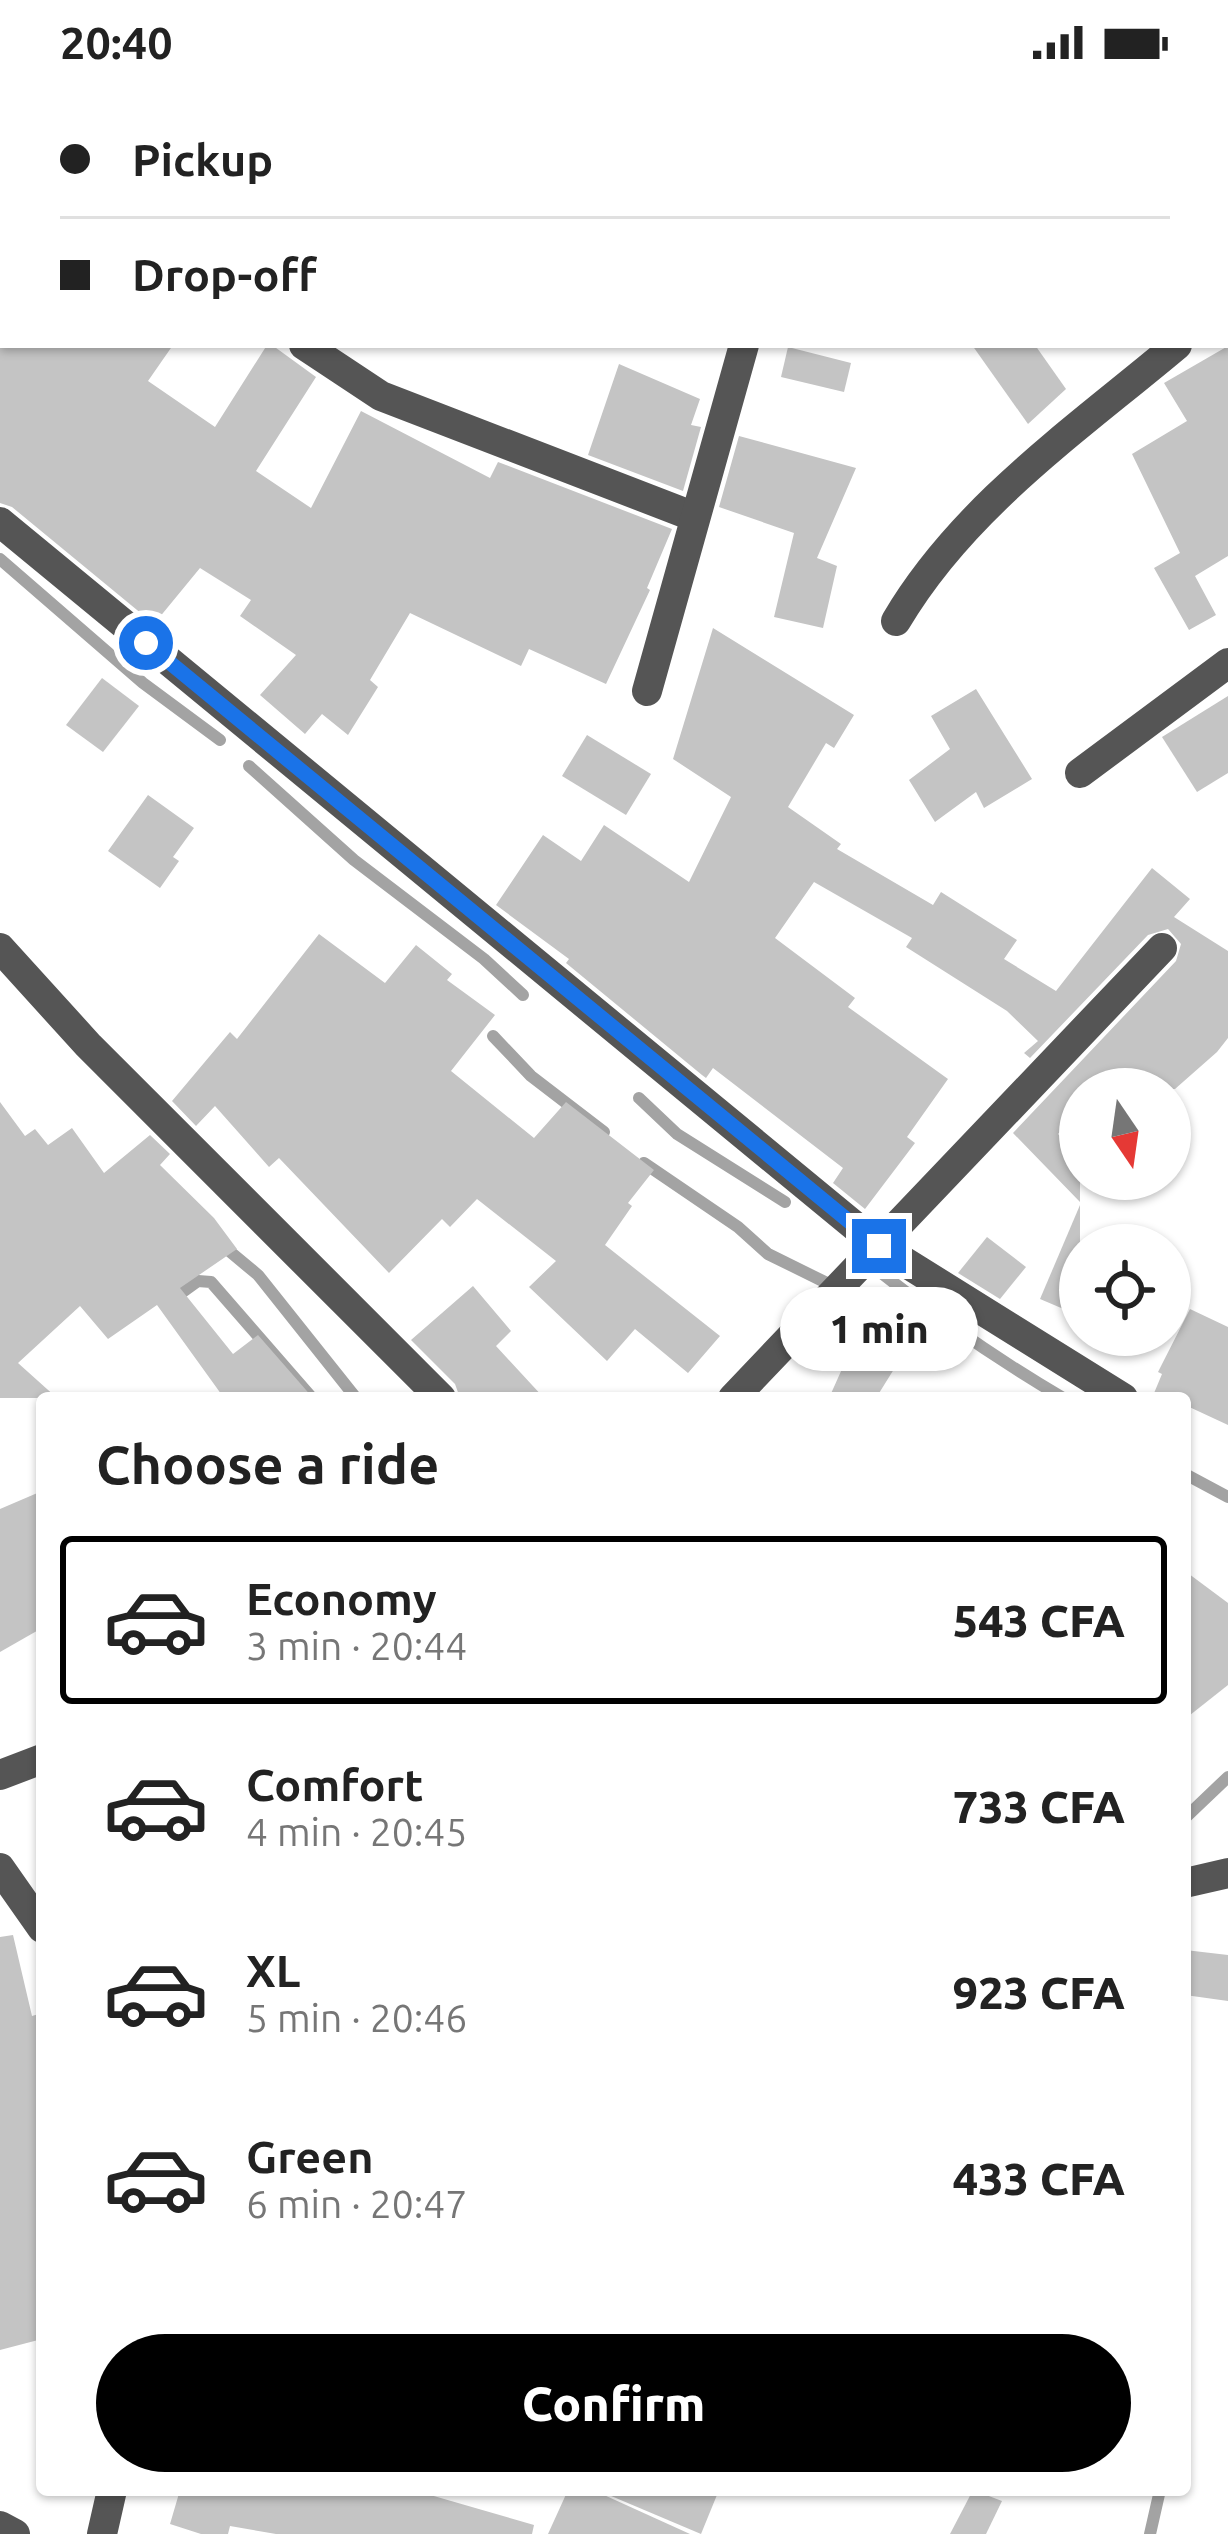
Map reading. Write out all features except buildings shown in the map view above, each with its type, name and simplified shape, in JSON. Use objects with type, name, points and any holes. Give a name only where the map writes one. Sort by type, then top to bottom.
[{"type":"street","points":[[309,348],[381,396],[695,517]]},
{"type":"street","points":[[647,691],[743,348]]},
{"type":"street","points":[[896,621],[925,572],[976,517],[1173,348]]},
{"type":"street","points":[[0,522],[879,1246],[1113,1392]]},
{"type":"street","points":[[1080,773],[1228,663]]},
{"type":"street","points":[[0,948],[88,1045],[435,1392]]},
{"type":"street","points":[[739,1392],[1162,948]]},
{"type":"street","points":[[0,1775],[36,1761]]},
{"type":"street","points":[[0,1868],[36,1919]]},
{"type":"street","points":[[1191,1882],[1228,1873]]},
{"type":"street","points":[[103,2534],[111,2496]]},
{"type":"street","points":[[0,2526],[16,2534]]},
{"type":"waterway","points":[[0,559],[143,683],[220,740]]},
{"type":"waterway","points":[[249,766],[354,860],[484,959],[523,995]]},
{"type":"waterway","points":[[493,1036],[531,1076],[604,1132]]},
{"type":"waterway","points":[[639,1098],[677,1134],[785,1202]]},
{"type":"waterway","points":[[644,1163],[738,1227],[768,1254],[837,1288]]},
{"type":"waterway","points":[[222,1245],[258,1275],[351,1392]]},
{"type":"waterway","points":[[865,1260],[961,1333],[1053,1392]]},
{"type":"waterway","points":[[173,1299],[198,1281],[211,1282],[307,1392]]},
{"type":"waterway","points":[[1191,1477],[1228,1497]]},
{"type":"waterway","points":[[1191,1812],[1228,1777]]},
{"type":"waterway","points":[[1150,2534],[1159,2496]]},
{"type":"route","points":[[146,643],[879,1246]]}]
